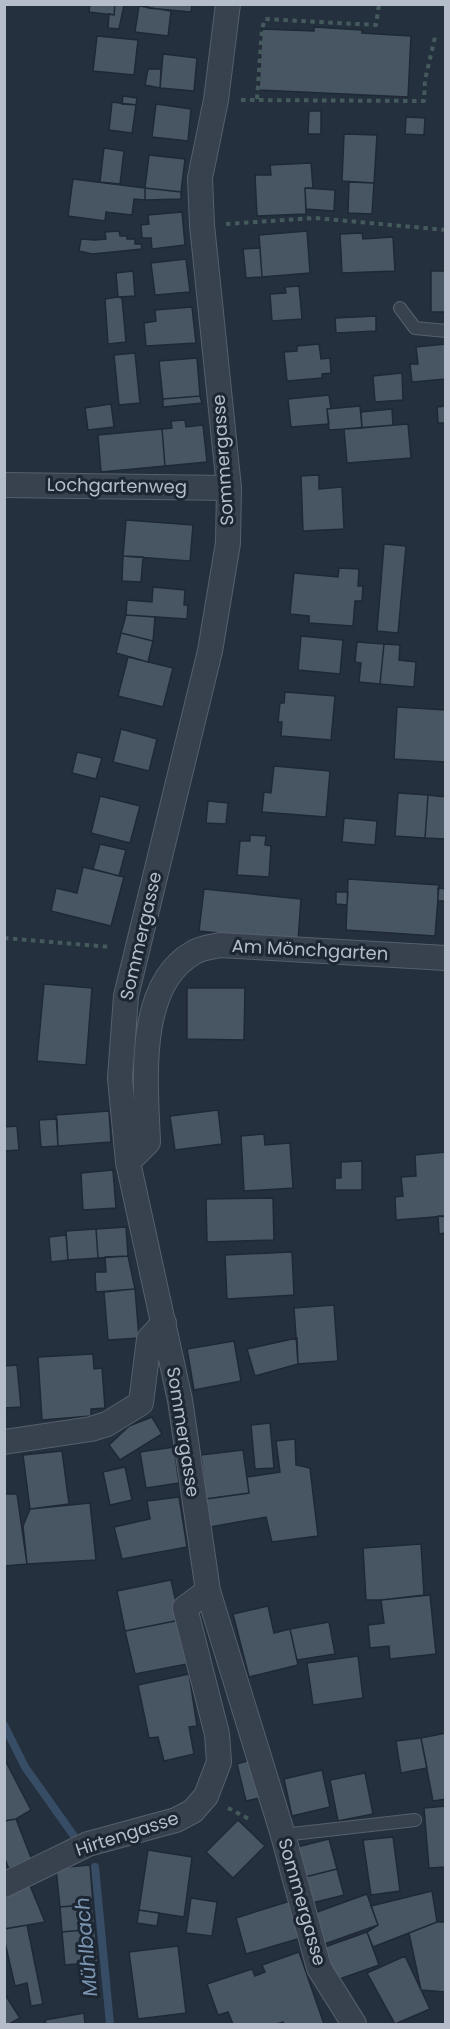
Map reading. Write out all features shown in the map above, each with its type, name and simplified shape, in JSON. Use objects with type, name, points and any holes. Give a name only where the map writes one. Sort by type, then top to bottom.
[{"type":"street","name":"Sommergasse","points":[[228,4],[216,100],[200,178],[202,225],[229,488],[228,543],[210,651],[126,996],[120,1078],[128,1162],[180,1400],[208,1591],[283,1835],[319,1968],[354,2025]]},
{"type":"street","name":"Lochgartenweg","points":[[4,485],[229,488]]},
{"type":"street","name":"Am Mönchgarten","points":[[128,1162],[148,1142],[145,1061],[152,1016],[161,988],[176,967],[194,952],[220,945],[446,958]]},
{"type":"street","points":[[4,1442],[92,1429],[107,1424],[141,1403],[148,1339],[164,1323]]},
{"type":"street","name":"Hirtengasse","points":[[4,1885],[81,1847],[176,1820],[193,1811],[206,1796],[219,1762],[217,1734],[185,1608],[208,1591]]},
{"type":"lane","points":[[400,308],[415,328],[446,331]]},
{"type":"lane","points":[[283,1835],[415,1820]]},
{"type":"path","points":[[257,99],[262,28],[265,19],[376,25],[379,4]]},
{"type":"path","points":[[250,100],[424,101],[425,80],[435,37]]},
{"type":"path","points":[[252,222],[315,218],[446,230]]},
{"type":"path","points":[[4,938],[118,947],[137,952]]},
{"type":"path","points":[[206,1796],[283,1835]]},
{"type":"building","points":[[90,4],[115,4],[114,15],[89,12]]},
{"type":"building","points":[[115,4],[124,5],[119,29],[108,28],[109,14],[114,15]]},
{"type":"building","points":[[149,4],[192,4],[191,12],[148,8]]},
{"type":"building","points":[[139,6],[171,11],[168,36],[135,32]]},
{"type":"building","points":[[314,27],[411,36],[408,97],[259,90],[262,29],[314,31]]},
{"type":"building","points":[[97,36],[138,40],[134,75],[93,71]]},
{"type":"building","points":[[163,54],[197,58],[194,91],[160,88]]},
{"type":"building","points":[[148,69],[161,69],[160,88],[145,85]]},
{"type":"building","points":[[123,96],[137,98],[136,105],[122,104]]},
{"type":"building","points":[[112,102],[136,105],[132,133],[109,130]]},
{"type":"building","points":[[156,104],[191,109],[188,141],[152,137]]},
{"type":"building","points":[[309,111],[321,111],[321,134],[308,134]]},
{"type":"building","points":[[406,117],[425,118],[424,135],[405,134]]},
{"type":"building","points":[[344,134],[377,135],[374,183],[342,181]]},
{"type":"building","points":[[104,148],[124,151],[120,184],[100,182]]},
{"type":"building","points":[[149,155],[185,159],[181,192],[145,188]]},
{"type":"building","points":[[311,163],[313,188],[305,188],[306,214],[257,216],[255,175],[271,175],[270,165]]},
{"type":"building","points":[[73,179],[145,188],[145,200],[134,199],[132,215],[106,212],[105,221],[68,216]]},
{"type":"building","points":[[349,182],[374,183],[372,214],[348,213]]},
{"type":"building","points":[[145,188],[181,192],[181,199],[145,200]]},
{"type":"building","points":[[305,188],[335,190],[334,211],[306,209]]},
{"type":"building","points":[[182,212],[185,245],[152,249],[151,238],[142,238],[141,225],[149,224],[148,215]]},
{"type":"building","points":[[119,231],[120,236],[135,239],[135,244],[141,244],[142,249],[92,254],[79,251],[81,239],[106,239],[105,232]]},
{"type":"building","points":[[307,231],[310,273],[262,277],[259,235]]},
{"type":"building","points":[[362,233],[363,239],[393,237],[395,271],[342,273],[340,234]]},
{"type":"building","points":[[260,248],[262,277],[246,278],[243,249]]},
{"type":"building","points":[[186,259],[190,292],[155,295],[151,263]]},
{"type":"building","points":[[133,271],[135,296],[118,297],[116,273]]},
{"type":"building","points":[[431,271],[446,271],[446,312],[431,312]]},
{"type":"building","points":[[299,286],[302,319],[272,321],[270,294],[286,293],[285,287]]},
{"type":"building","points":[[122,298],[126,342],[108,344],[105,299]]},
{"type":"building","points":[[192,307],[196,343],[146,346],[144,323],[156,321],[155,310]]},
{"type":"building","points":[[376,316],[376,331],[336,333],[335,318]]},
{"type":"building","points":[[319,344],[321,359],[330,358],[331,373],[322,374],[322,378],[287,381],[284,352],[297,351],[297,346]]},
{"type":"building","points":[[446,344],[446,379],[412,382],[410,364],[418,364],[416,347]]},
{"type":"building","points":[[135,353],[140,403],[119,405],[114,355]]},
{"type":"building","points":[[197,358],[200,396],[163,399],[159,361]]},
{"type":"building","points":[[402,373],[403,400],[375,402],[373,376]]},
{"type":"building","points":[[329,395],[331,409],[327,409],[329,424],[291,427],[288,399]]},
{"type":"building","points":[[200,396],[202,403],[163,407],[163,399]]},
{"type":"building","points":[[111,404],[114,427],[88,430],[85,408]]},
{"type":"building","points":[[360,406],[362,428],[329,430],[327,409]]},
{"type":"building","points":[[446,406],[446,423],[438,423],[437,407]]},
{"type":"building","points":[[392,409],[393,425],[362,428],[361,412]]},
{"type":"building","points":[[185,420],[186,427],[203,425],[207,462],[165,466],[162,429],[172,428],[171,421]]},
{"type":"building","points":[[408,424],[411,458],[347,463],[344,429]]},
{"type":"building","points":[[162,429],[165,466],[101,472],[98,435]]},
{"type":"building","points":[[319,475],[319,489],[342,487],[344,529],[303,531],[301,476]]},
{"type":"building","points":[[126,520],[193,525],[190,561],[123,556]]},
{"type":"building","points":[[384,544],[406,546],[398,633],[377,631]]},
{"type":"building","points":[[123,556],[143,557],[141,582],[122,581]]},
{"type":"building","points":[[339,568],[359,569],[358,586],[363,586],[362,601],[355,601],[353,626],[309,623],[309,616],[290,614],[294,573],[338,577]]},
{"type":"building","points":[[153,587],[185,590],[184,605],[188,605],[187,619],[126,615],[127,600],[152,602]]},
{"type":"building","points":[[126,615],[155,617],[153,641],[121,633]]},
{"type":"building","points":[[121,633],[153,641],[148,662],[116,653]]},
{"type":"building","points":[[301,636],[343,640],[340,674],[298,670]]},
{"type":"building","points":[[357,642],[384,644],[380,684],[359,682],[361,663],[355,662]]},
{"type":"building","points":[[384,644],[400,645],[399,660],[416,662],[414,687],[380,684]]},
{"type":"building","points":[[128,657],[173,668],[163,707],[118,696]]},
{"type":"building","points":[[285,692],[335,696],[331,740],[281,736],[282,722],[278,722],[280,703],[284,703]]},
{"type":"building","points":[[397,707],[446,710],[446,762],[394,759]]},
{"type":"building","points":[[121,729],[157,739],[149,771],[113,762]]},
{"type":"building","points":[[77,752],[102,758],[96,779],[72,773]]},
{"type":"building","points":[[274,766],[330,771],[326,817],[262,812],[264,792],[271,793]]},
{"type":"building","points":[[398,793],[428,795],[425,838],[395,836]]},
{"type":"building","points":[[428,795],[446,797],[446,839],[425,838]]},
{"type":"building","points":[[100,796],[140,806],[130,843],[91,833]]},
{"type":"building","points":[[208,801],[228,803],[226,824],[206,823]]},
{"type":"building","points":[[344,818],[377,821],[375,845],[342,842]]},
{"type":"building","points":[[250,835],[266,836],[265,845],[271,846],[269,877],[237,875],[240,841],[250,841]]},
{"type":"building","points":[[100,844],[126,850],[119,876],[93,869]]},
{"type":"building","points":[[83,867],[124,877],[111,926],[51,911],[56,888],[77,893]]},
{"type":"building","points":[[348,879],[439,885],[435,936],[346,930]]},
{"type":"building","points":[[438,888],[446,889],[446,901],[438,901]]},
{"type":"building","points":[[204,889],[301,899],[298,941],[199,931]]},
{"type":"building","points":[[336,892],[348,892],[347,905],[336,904]]},
{"type":"building","points":[[44,984],[92,988],[86,1065],[37,1061]]},
{"type":"building","points":[[187,988],[245,988],[244,1040],[187,1039]]},
{"type":"building","points":[[218,1110],[222,1144],[175,1150],[170,1116]]},
{"type":"building","points":[[109,1111],[111,1142],[58,1146],[56,1115]]},
{"type":"building","points":[[57,1119],[58,1146],[41,1147],[39,1120]]},
{"type":"building","points":[[17,1126],[19,1150],[4,1151],[4,1127]]},
{"type":"building","points":[[264,1134],[265,1145],[290,1143],[293,1188],[244,1191],[241,1136]]},
{"type":"building","points":[[446,1152],[446,1216],[396,1220],[395,1197],[403,1196],[401,1177],[416,1176],[415,1155]]},
{"type":"building","points":[[362,1161],[362,1190],[335,1190],[335,1178],[341,1178],[341,1162]]},
{"type":"building","points":[[113,1170],[116,1208],[83,1210],[81,1173]]},
{"type":"building","points":[[273,1198],[274,1240],[207,1242],[206,1199]]},
{"type":"building","points":[[438,1216],[446,1216],[446,1233],[439,1234]]},
{"type":"building","points":[[126,1227],[128,1256],[98,1258],[96,1229]]},
{"type":"building","points":[[96,1229],[98,1258],[68,1260],[66,1231]]},
{"type":"building","points":[[66,1235],[68,1260],[51,1262],[49,1237]]},
{"type":"building","points":[[292,1252],[294,1295],[227,1299],[225,1255]]},
{"type":"building","points":[[128,1256],[135,1289],[96,1292],[95,1272],[106,1272],[105,1257]]},
{"type":"building","points":[[135,1289],[139,1338],[108,1340],[104,1292]]},
{"type":"building","points":[[334,1305],[338,1361],[298,1364],[294,1308]]},
{"type":"building","points":[[297,1338],[298,1364],[255,1376],[247,1349]]},
{"type":"building","points":[[234,1341],[241,1381],[194,1390],[187,1349]]},
{"type":"building","points":[[93,1354],[94,1369],[102,1368],[105,1408],[91,1409],[91,1416],[42,1420],[38,1357]]},
{"type":"building","points":[[17,1365],[21,1407],[4,1408],[4,1366]]},
{"type":"building","points":[[152,1417],[162,1434],[120,1460],[109,1445],[129,1426]]},
{"type":"building","points":[[270,1423],[274,1468],[255,1469],[251,1425]]},
{"type":"building","points":[[295,1439],[296,1465],[310,1468],[318,1536],[272,1542],[266,1517],[210,1527],[206,1499],[249,1493],[247,1477],[280,1472],[276,1441]]},
{"type":"building","points":[[174,1447],[179,1483],[146,1488],[140,1452]]},
{"type":"building","points":[[243,1450],[249,1493],[206,1499],[201,1455]]},
{"type":"building","points":[[62,1451],[69,1504],[30,1509],[23,1455]]},
{"type":"building","points":[[125,1467],[132,1500],[110,1505],[103,1472]]},
{"type":"building","points":[[4,1494],[17,1494],[27,1564],[4,1566]]},
{"type":"building","points":[[179,1497],[187,1547],[122,1559],[114,1527],[150,1519],[147,1501]]},
{"type":"building","points":[[90,1503],[96,1560],[27,1564],[23,1526],[30,1509]]},
{"type":"building","points":[[421,1544],[424,1595],[366,1600],[363,1548]]},
{"type":"building","points":[[171,1580],[180,1620],[125,1631],[117,1591]]},
{"type":"building","points":[[430,1595],[436,1654],[390,1659],[389,1646],[370,1648],[368,1625],[384,1623],[381,1600]]},
{"type":"building","points":[[268,1606],[274,1633],[290,1629],[298,1665],[249,1677],[233,1614]]},
{"type":"building","points":[[180,1620],[187,1664],[135,1674],[125,1631]]},
{"type":"building","points":[[329,1622],[335,1654],[297,1660],[290,1629]]},
{"type":"building","points":[[358,1656],[363,1698],[313,1705],[307,1663]]},
{"type":"building","points":[[189,1674],[197,1726],[189,1727],[194,1754],[164,1761],[158,1737],[149,1738],[138,1685]]},
{"type":"building","points":[[446,1733],[446,1799],[433,1801],[421,1738]]},
{"type":"building","points":[[421,1738],[427,1768],[401,1773],[396,1741]]},
{"type":"building","points":[[4,1758],[31,1810],[16,1819],[4,1821]]},
{"type":"building","points":[[250,1760],[259,1798],[246,1801],[237,1764]]},
{"type":"building","points":[[322,1770],[330,1807],[292,1816],[284,1779]]},
{"type":"building","points":[[365,1773],[373,1814],[338,1821],[330,1780]]},
{"type":"building","points":[[446,1806],[446,1867],[429,1868],[424,1808]]},
{"type":"building","points":[[16,1819],[32,1860],[9,1869],[4,1857],[4,1821]]},
{"type":"building","points":[[238,1820],[265,1846],[233,1878],[206,1852]]},
{"type":"building","points":[[393,1837],[400,1891],[371,1895],[363,1840]]},
{"type":"building","points":[[329,1839],[337,1869],[301,1878],[293,1848]]},
{"type":"building","points":[[148,1850],[192,1857],[184,1917],[139,1910]]},
{"type":"building","points":[[90,1865],[93,1904],[60,1907],[56,1868]]},
{"type":"building","points":[[337,1869],[344,1895],[308,1904],[301,1878]]},
{"type":"building","points":[[29,1883],[45,1922],[4,1929],[4,1896]]},
{"type":"building","points":[[432,1891],[437,1922],[373,1947],[367,1932],[378,1925],[371,1906]]},
{"type":"building","points":[[367,1894],[378,1925],[316,1947],[306,1916]]},
{"type":"building","points":[[191,1898],[217,1902],[212,1936],[186,1933]]},
{"type":"building","points":[[290,1901],[301,1938],[246,1954],[236,1918]]},
{"type":"building","points":[[93,1904],[95,1929],[62,1932],[60,1907]]},
{"type":"building","points":[[139,1910],[159,1913],[157,1926],[137,1923]]},
{"type":"building","points":[[437,1922],[446,1922],[446,1992],[421,1990],[409,1933]]},
{"type":"building","points":[[27,1925],[43,2004],[31,2006],[27,1983],[15,1986],[4,1938],[4,1929]]},
{"type":"building","points":[[95,1929],[98,1962],[65,1965],[62,1932]]},
{"type":"building","points":[[367,1932],[379,1965],[334,1981],[322,1948]]},
{"type":"building","points":[[178,1946],[186,2013],[138,2019],[129,1952]]},
{"type":"building","points":[[299,1952],[324,2024],[284,2024],[283,2022],[233,2024],[228,2012],[218,2015],[207,1984],[252,1969],[255,1976],[265,1972],[262,1965]]},
{"type":"building","points":[[405,1956],[430,2009],[395,2024],[367,1973]]},
{"type":"building","points":[[4,1993],[20,2018],[9,2024],[4,2024]]},
{"type":"building","points":[[84,2013],[85,2024],[46,2024],[45,2020]]},
{"type":"waterway","name":"Mühlbach","points":[[4,1725],[25,1767],[74,1836]]},
{"type":"waterway","name":"Mühlbach","points":[[95,1867],[110,2024]]}]
